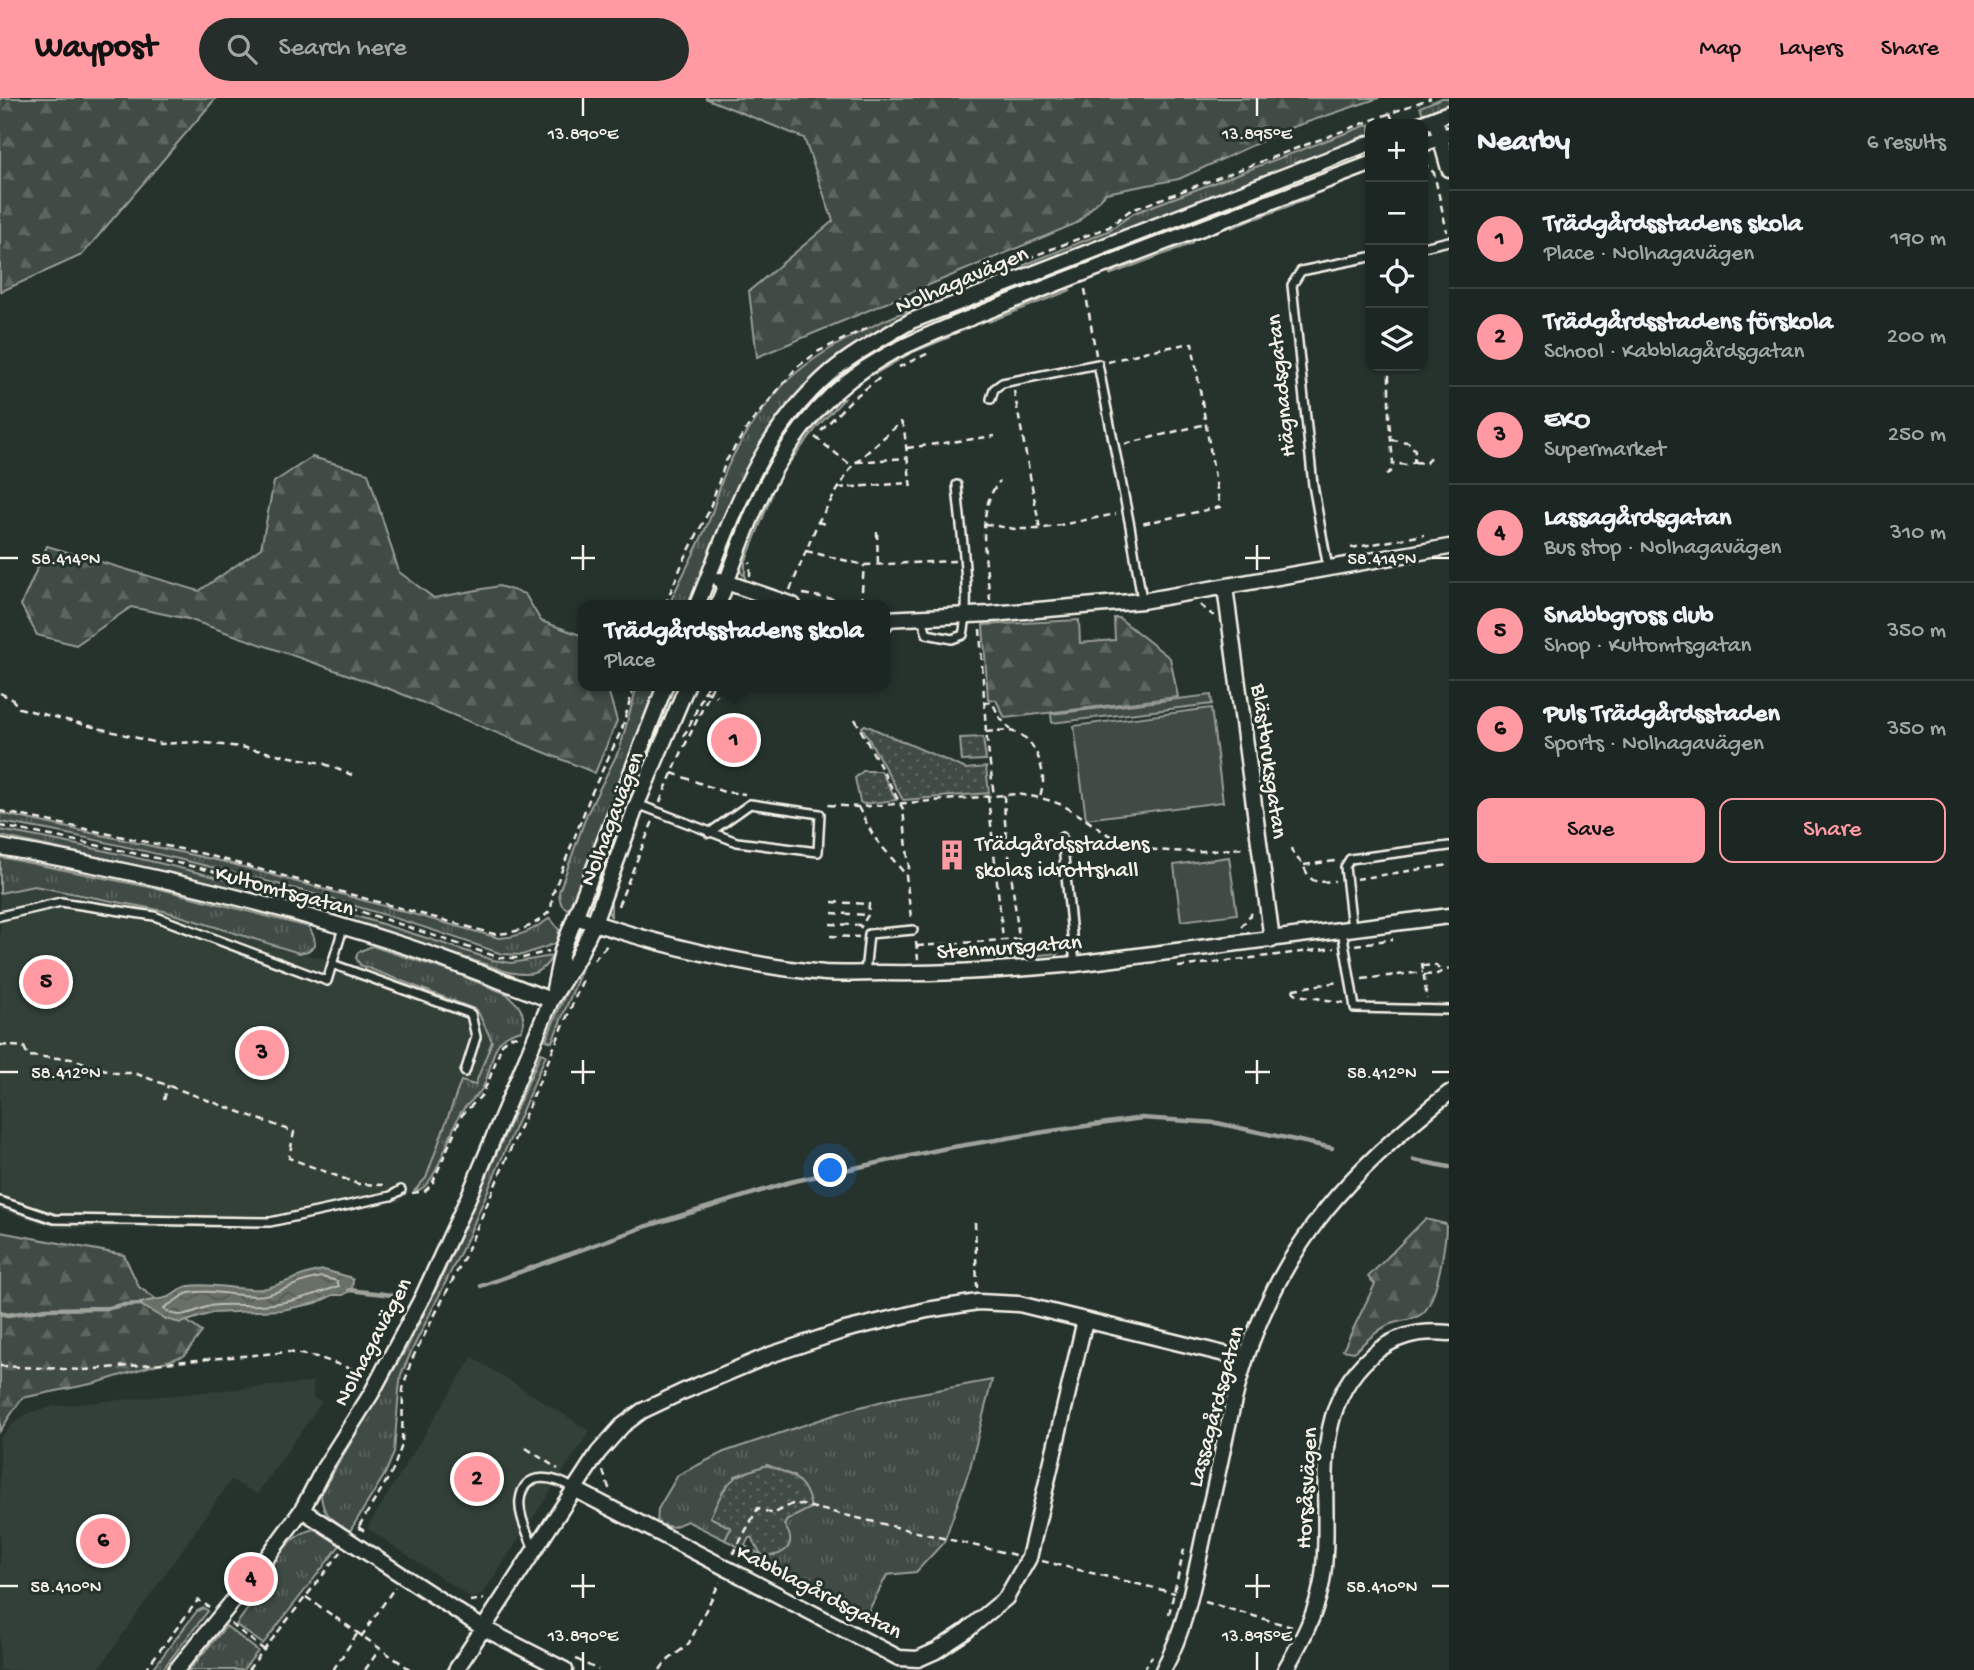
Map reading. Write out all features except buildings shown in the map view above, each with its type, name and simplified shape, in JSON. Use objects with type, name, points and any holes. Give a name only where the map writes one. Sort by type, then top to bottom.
[{"type":"street","points":[[1428,121],[1449,113]]},
{"type":"street","points":[[1435,119],[1445,136],[1449,169]]},
{"type":"street","points":[[1428,142],[1445,136]]},
{"type":"street","name":"Nolhagavägen","points":[[699,600],[754,467],[780,427],[809,392],[858,352],[911,321],[1365,145]]},
{"type":"street","name":"Nolhagavägen","points":[[720,600],[770,474],[793,440],[820,408],[860,371],[914,340],[1365,166]]},
{"type":"street","points":[[890,623],[922,618],[966,619],[991,614],[1142,601],[1449,547]]},
{"type":"street","points":[[709,576],[792,598]]},
{"type":"street","name":"Blästbruksgatan","points":[[1225,587],[1272,940]]},
{"type":"street","name":"Nolhagavägen","points":[[551,1000],[562,951],[663,691]]},
{"type":"street","name":"Nolhagavägen","points":[[176,1670],[251,1579],[302,1510],[324,1468],[379,1379],[423,1296],[469,1196],[551,1000],[578,957],[594,923],[637,804],[690,691]]},
{"type":"street","name":"Kultomtsgatan","points":[[0,847],[145,876],[343,928],[402,945],[551,1000]]},
{"type":"street","name":"Stenmursgatan","points":[[576,917],[724,959],[826,973],[863,964],[928,974],[1075,964],[1449,916]]},
{"type":"street","name":"Lassagårdsgatan","points":[[1163,1670],[1182,1624],[1245,1359],[1280,1276],[1327,1207],[1353,1177],[1383,1147],[1449,1093]]},
{"type":"street","points":[[456,1670],[534,1550],[568,1485],[622,1426],[642,1411],[771,1355],[845,1330],[927,1310],[978,1302],[1019,1304],[1245,1359]]},
{"type":"street","name":"Kabblagårdsgatan","points":[[568,1485],[899,1658],[918,1658],[965,1632],[1006,1598],[1029,1558],[1085,1320]]},
{"type":"street","name":"Horsåsvägen","points":[[1285,1670],[1306,1632],[1322,1583],[1325,1556],[1326,1444],[1329,1424],[1338,1399],[1366,1360],[1387,1344],[1405,1335],[1421,1332],[1449,1333]]},
{"type":"street","points":[[302,1510],[483,1629],[565,1670]]},
{"type":"lane","points":[[1428,246],[1449,241]]},
{"type":"lane","name":"Hägnadsgatan","points":[[1329,568],[1313,485],[1292,285],[1301,271],[1365,258]]},
{"type":"lane","points":[[991,399],[994,389],[1002,383],[1098,364],[1128,512],[1142,601]]},
{"type":"lane","points":[[922,618],[927,634],[952,639],[963,635],[966,619],[957,485]]},
{"type":"lane","points":[[637,804],[656,813],[709,832],[737,842],[818,852],[820,814],[750,804],[709,832]]},
{"type":"lane","points":[[1062,837],[1075,964]]},
{"type":"lane","points":[[1449,846],[1350,859],[1345,867],[1347,930],[1355,1008],[1449,1010]]},
{"type":"lane","points":[[1056,877],[1066,876]]},
{"type":"lane","points":[[0,916],[61,902],[154,916],[327,981],[343,928]]},
{"type":"lane","points":[[1060,917],[1070,916]]},
{"type":"lane","points":[[863,964],[869,934],[913,930]]},
{"type":"lane","points":[[332,964],[471,1014],[476,1037],[465,1072]]},
{"type":"lane","points":[[0,1201],[54,1219],[270,1222],[391,1196],[401,1190]]},
{"type":"lane","points":[[534,1550],[523,1520],[520,1499],[528,1483],[538,1478],[551,1478],[568,1485]]},
{"type":"path","points":[[1390,113],[1392,119]]},
{"type":"path","points":[[1428,167],[1434,173],[1449,241]]},
{"type":"path","points":[[1085,289],[1098,364],[1192,343],[1220,507],[1130,526]]},
{"type":"path","points":[[900,367],[937,349]]},
{"type":"path","points":[[1386,475],[1393,463],[1389,371]]},
{"type":"path","points":[[809,445],[852,399],[888,373]]},
{"type":"path","points":[[1013,381],[1040,529]]},
{"type":"path","points":[[792,598],[818,522],[838,488],[852,466],[901,422],[911,489]]},
{"type":"path","points":[[1115,446],[1171,435],[1187,427],[1206,424]]},
{"type":"path","points":[[906,448],[995,436]]},
{"type":"path","points":[[815,437],[852,466]]},
{"type":"path","points":[[1391,440],[1413,445],[1413,462]]},
{"type":"path","points":[[1393,463],[1406,466],[1413,462],[1426,463],[1430,457]]},
{"type":"path","points":[[857,462],[908,458]]},
{"type":"path","points":[[991,614],[984,513],[990,491],[1000,481]]},
{"type":"path","points":[[838,488],[910,483]]},
{"type":"path","points":[[985,524],[1015,529],[1040,529],[1128,512]]},
{"type":"path","points":[[818,522],[825,524]]},
{"type":"path","points":[[877,532],[878,565]]},
{"type":"path","points":[[1351,548],[1429,535]]},
{"type":"path","points":[[806,551],[864,565],[955,561],[955,566],[963,565]]},
{"type":"path","points":[[750,560],[750,578]]},
{"type":"path","points":[[861,600],[864,565]]},
{"type":"path","points":[[780,587],[792,598],[831,600]]},
{"type":"path","points":[[1195,601],[1214,615]]},
{"type":"path","points":[[966,619],[980,622],[985,732],[994,796]]},
{"type":"path","points":[[0,811],[204,854],[494,934],[511,933],[526,929],[551,910],[553,893],[592,792],[622,729],[633,691]]},
{"type":"path","points":[[702,691],[717,696]]},
{"type":"path","points":[[618,906],[683,747],[693,733],[710,691]]},
{"type":"path","points":[[0,693],[12,699],[19,708],[162,744],[196,742],[241,747],[322,763],[352,775]]},
{"type":"path","points":[[984,703],[992,702],[1011,731]]},
{"type":"path","points":[[855,719],[903,809],[909,868],[906,875],[913,930],[918,959],[928,959]]},
{"type":"path","points":[[985,732],[1011,731],[1021,734],[1028,741],[1040,761],[1043,783],[1040,797]]},
{"type":"path","points":[[672,773],[724,792],[753,795]]},
{"type":"path","points":[[917,946],[1019,939],[1004,795]]},
{"type":"path","points":[[821,804],[858,807],[1004,795],[1040,797],[1073,811],[1105,834],[1136,846],[1166,851],[1245,848]]},
{"type":"path","points":[[988,796],[1004,940]]},
{"type":"path","points":[[858,807],[874,837],[906,875]]},
{"type":"path","points":[[1291,848],[1292,853],[1304,865],[1305,873],[1316,882],[1449,865]]},
{"type":"path","points":[[1304,865],[1340,861],[1347,863]]},
{"type":"path","points":[[832,902],[869,904],[868,915],[860,925],[863,964]]},
{"type":"path","points":[[1241,928],[1254,911]]},
{"type":"path","points":[[832,913],[868,915]]},
{"type":"path","points":[[830,924],[860,925]]},
{"type":"path","points":[[830,936],[859,937]]},
{"type":"path","points":[[1429,1009],[1422,965],[1437,965],[1441,972]]},
{"type":"path","points":[[1424,975],[1449,968]]},
{"type":"path","points":[[248,1670],[350,1540],[392,1472],[402,1445],[403,1389],[411,1361],[464,1258],[585,975]]},
{"type":"path","points":[[1293,989],[1298,995],[1354,1005]]},
{"type":"path","points":[[411,1193],[425,1191],[432,1184],[462,1115],[481,1096],[489,1080],[502,1044],[510,1037],[520,1035]]},
{"type":"path","points":[[0,1045],[24,1047],[28,1056],[102,1067],[116,1073],[134,1073],[168,1085],[294,1132],[289,1158],[358,1184],[389,1185]]},
{"type":"path","points":[[163,1100],[168,1085]]},
{"type":"path","points":[[975,1222],[977,1288],[987,1288]]},
{"type":"path","points":[[0,1366],[84,1370],[288,1352],[317,1357],[379,1379]]},
{"type":"path","points":[[526,1448],[567,1475],[568,1485]]},
{"type":"path","points":[[598,1453],[617,1511]]},
{"type":"path","points":[[660,1670],[668,1659],[689,1643],[758,1508]]},
{"type":"path","points":[[358,1527],[369,1535]]},
{"type":"path","points":[[1167,1619],[1186,1540]]},
{"type":"path","points":[[361,1637],[395,1587]]},
{"type":"path","points":[[306,1597],[411,1670]]},
{"type":"path","points":[[470,1601],[486,1598]]},
{"type":"path","points":[[1201,1609],[1203,1601]]},
{"type":"path","points":[[333,1670],[357,1634]]},
{"type":"path","points":[[365,1670],[379,1649]]},
{"type":"path","points":[[1144,1670],[1152,1656]]},
{"type":"path","points":[[575,1658],[598,1670]]},
{"type":"path","points":[[251,1666],[258,1670]]},
{"type":"shaded area","points":[[34,886],[164,911],[299,953],[363,966],[477,1010],[492,1041],[475,1086],[461,1082],[426,1178],[400,1201],[270,1228],[56,1228],[0,1210],[0,893]]},
{"type":"shaded area","points":[[472,1357],[590,1431],[482,1595],[471,1598],[367,1528]]},
{"type":"shaded area","points":[[313,1382],[313,1398],[322,1402],[257,1494],[231,1480],[98,1670],[0,1670],[0,1438],[14,1423],[28,1413],[55,1406]]},
{"type":"green space","points":[[0,98],[216,98],[82,255],[0,292]]},
{"type":"green space","points":[[705,98],[1379,98],[1290,128],[1179,179],[1106,193],[1077,223],[757,357],[749,291],[833,221],[804,138]]},
{"type":"green space","points":[[1449,98],[1449,108],[1425,118],[1420,107]]},
{"type":"green space","points":[[1365,126],[1365,141],[1022,273],[1024,265],[1108,231],[1134,213]]},
{"type":"green space","points":[[1365,151],[1365,160],[916,333],[884,350],[814,404],[727,565],[723,564],[722,556],[742,501],[788,424],[836,373],[914,325]]},
{"type":"green space","points":[[1300,196],[1313,197],[1231,228],[1238,220]]},
{"type":"green space","points":[[1179,243],[1193,243],[1109,275],[1117,266]]},
{"type":"green space","points":[[1002,273],[1009,277],[910,316],[788,409],[764,438],[749,465],[694,600],[671,600],[708,523],[730,461],[777,393],[796,373],[841,342],[922,304]]},
{"type":"green space","points":[[1058,289],[1071,290],[988,322],[996,313]]},
{"type":"green space","points":[[936,336],[950,337],[911,353],[875,374],[881,364]]},
{"type":"green space","points":[[844,399],[818,426],[790,462],[791,450],[832,402]]},
{"type":"green space","points":[[312,457],[368,473],[399,572],[434,598],[499,586],[525,594],[541,621],[578,634],[578,691],[608,691],[617,721],[595,773],[392,690],[188,619],[131,607],[76,645],[37,635],[21,605],[47,546],[199,591],[261,548],[274,482]]},
{"type":"green space","points":[[771,497],[745,563],[745,577],[739,570],[739,559],[761,504]]},
{"type":"green space","points":[[1114,618],[1119,618],[1170,658],[1178,697],[1005,718],[996,700],[988,699],[983,625],[1079,620],[1080,643],[1115,640]]},
{"type":"green space","points":[[636,691],[654,691],[653,702],[571,910],[561,904],[559,892],[587,814],[620,748]]},
{"type":"green space","points":[[667,691],[676,691],[597,892],[590,902]]},
{"type":"green space","points":[[1211,695],[1212,704],[1052,723],[1051,714]]},
{"type":"green space","points":[[1211,708],[1223,802],[1086,819],[1074,726]]},
{"type":"green space","points":[[865,725],[966,769],[986,767],[989,793],[903,800],[862,727]]},
{"type":"green space","points":[[983,737],[986,760],[962,761],[960,738]]},
{"type":"green space","points":[[863,771],[881,771],[896,800],[863,804],[860,802],[855,778]]},
{"type":"green space","points":[[0,813],[225,862],[499,938],[526,932],[550,918],[559,930],[557,943],[522,955],[502,954],[382,914],[260,879],[112,844],[0,822]]},
{"type":"green space","points":[[636,825],[639,825],[611,898],[611,917],[606,907]]},
{"type":"green space","points":[[0,830],[125,855],[249,886],[372,921],[493,960],[511,963],[552,956],[544,968],[534,973],[508,972],[374,927],[267,897],[0,836]]},
{"type":"green space","points":[[0,857],[164,890],[309,927],[315,945],[308,951],[299,953],[164,911],[34,886],[0,893]]},
{"type":"green space","points":[[1229,857],[1237,914],[1181,921],[1174,865]]},
{"type":"green space","points":[[372,946],[455,973],[507,994],[518,1005],[524,1022],[522,1030],[511,1033],[498,1045],[482,1089],[460,1114],[432,1178],[419,1190],[415,1190],[426,1178],[461,1081],[475,1085],[492,1041],[477,1010],[360,965],[356,958],[358,952]]},
{"type":"green space","points":[[1058,953],[1054,959],[1008,962],[1011,958]]},
{"type":"green space","points":[[578,964],[583,966],[552,1042],[546,1040]]},
{"type":"green space","points":[[541,1053],[546,1055],[468,1237],[401,1375],[394,1453],[385,1474],[350,1531],[333,1520],[326,1511],[321,1493],[408,1346],[441,1279]]},
{"type":"green space","points":[[1425,1219],[1446,1224],[1440,1270],[1429,1305],[1416,1317],[1384,1328],[1354,1352],[1343,1350],[1375,1284],[1368,1277]]},
{"type":"green space","points":[[0,1232],[124,1255],[139,1287],[202,1332],[184,1356],[96,1383],[22,1398],[0,1431]]},
{"type":"green space","points":[[992,1380],[970,1468],[944,1542],[916,1572],[887,1575],[868,1612],[743,1549],[745,1546],[762,1555],[787,1520],[810,1508],[794,1476],[767,1465],[735,1476],[731,1528],[725,1540],[687,1521],[673,1527],[657,1524],[658,1509],[678,1475],[724,1452],[849,1410],[894,1398]]},
{"type":"green space","points":[[767,1465],[796,1479],[806,1490],[811,1508],[787,1520],[784,1525],[790,1539],[787,1549],[777,1554],[762,1555],[753,1538],[749,1538],[743,1549],[725,1540],[731,1528],[710,1517],[721,1494],[736,1477]]},
{"type":"green space","points":[[314,1529],[324,1532],[341,1544],[263,1644],[236,1625],[267,1582],[262,1578],[284,1548],[297,1536]]},
{"type":"green space","points":[[204,1608],[208,1611],[162,1670],[152,1670],[197,1611]]},
{"type":"green space","points":[[226,1626],[258,1651],[243,1670],[189,1670]]},
{"type":"water","points":[[324,1270],[349,1277],[353,1280],[352,1290],[316,1303],[282,1310],[212,1313],[181,1323],[165,1319],[139,1304],[168,1297],[189,1286],[261,1289]]},
{"type":"waterway","points":[[481,1286],[644,1227],[790,1182],[947,1148],[1044,1132],[1142,1118],[1217,1123],[1332,1148]]},
{"type":"waterway","points":[[1414,1160],[1449,1167]]},
{"type":"waterway","points":[[349,1290],[392,1295]]},
{"type":"waterway","points":[[0,1313],[8,1315],[46,1309],[109,1308],[141,1304]]},
{"type":"place","name":"Trädgårdsstadens skola","points":[[734,740]]},
{"type":"place","name":"Trädgårdsstadens skolas idrottshall","points":[[952,855]]},
{"type":"place","name":"Snabbgross club","points":[[46,982]]},
{"type":"place","name":"EKO","points":[[262,1053]]},
{"type":"place","name":"Trädgårdsstadens förskola","points":[[477,1479]]},
{"type":"place","name":"Puls Trädgårdsstaden","points":[[103,1541]]},
{"type":"place","name":"Lassagårdsgatan","points":[[251,1579]]}]
